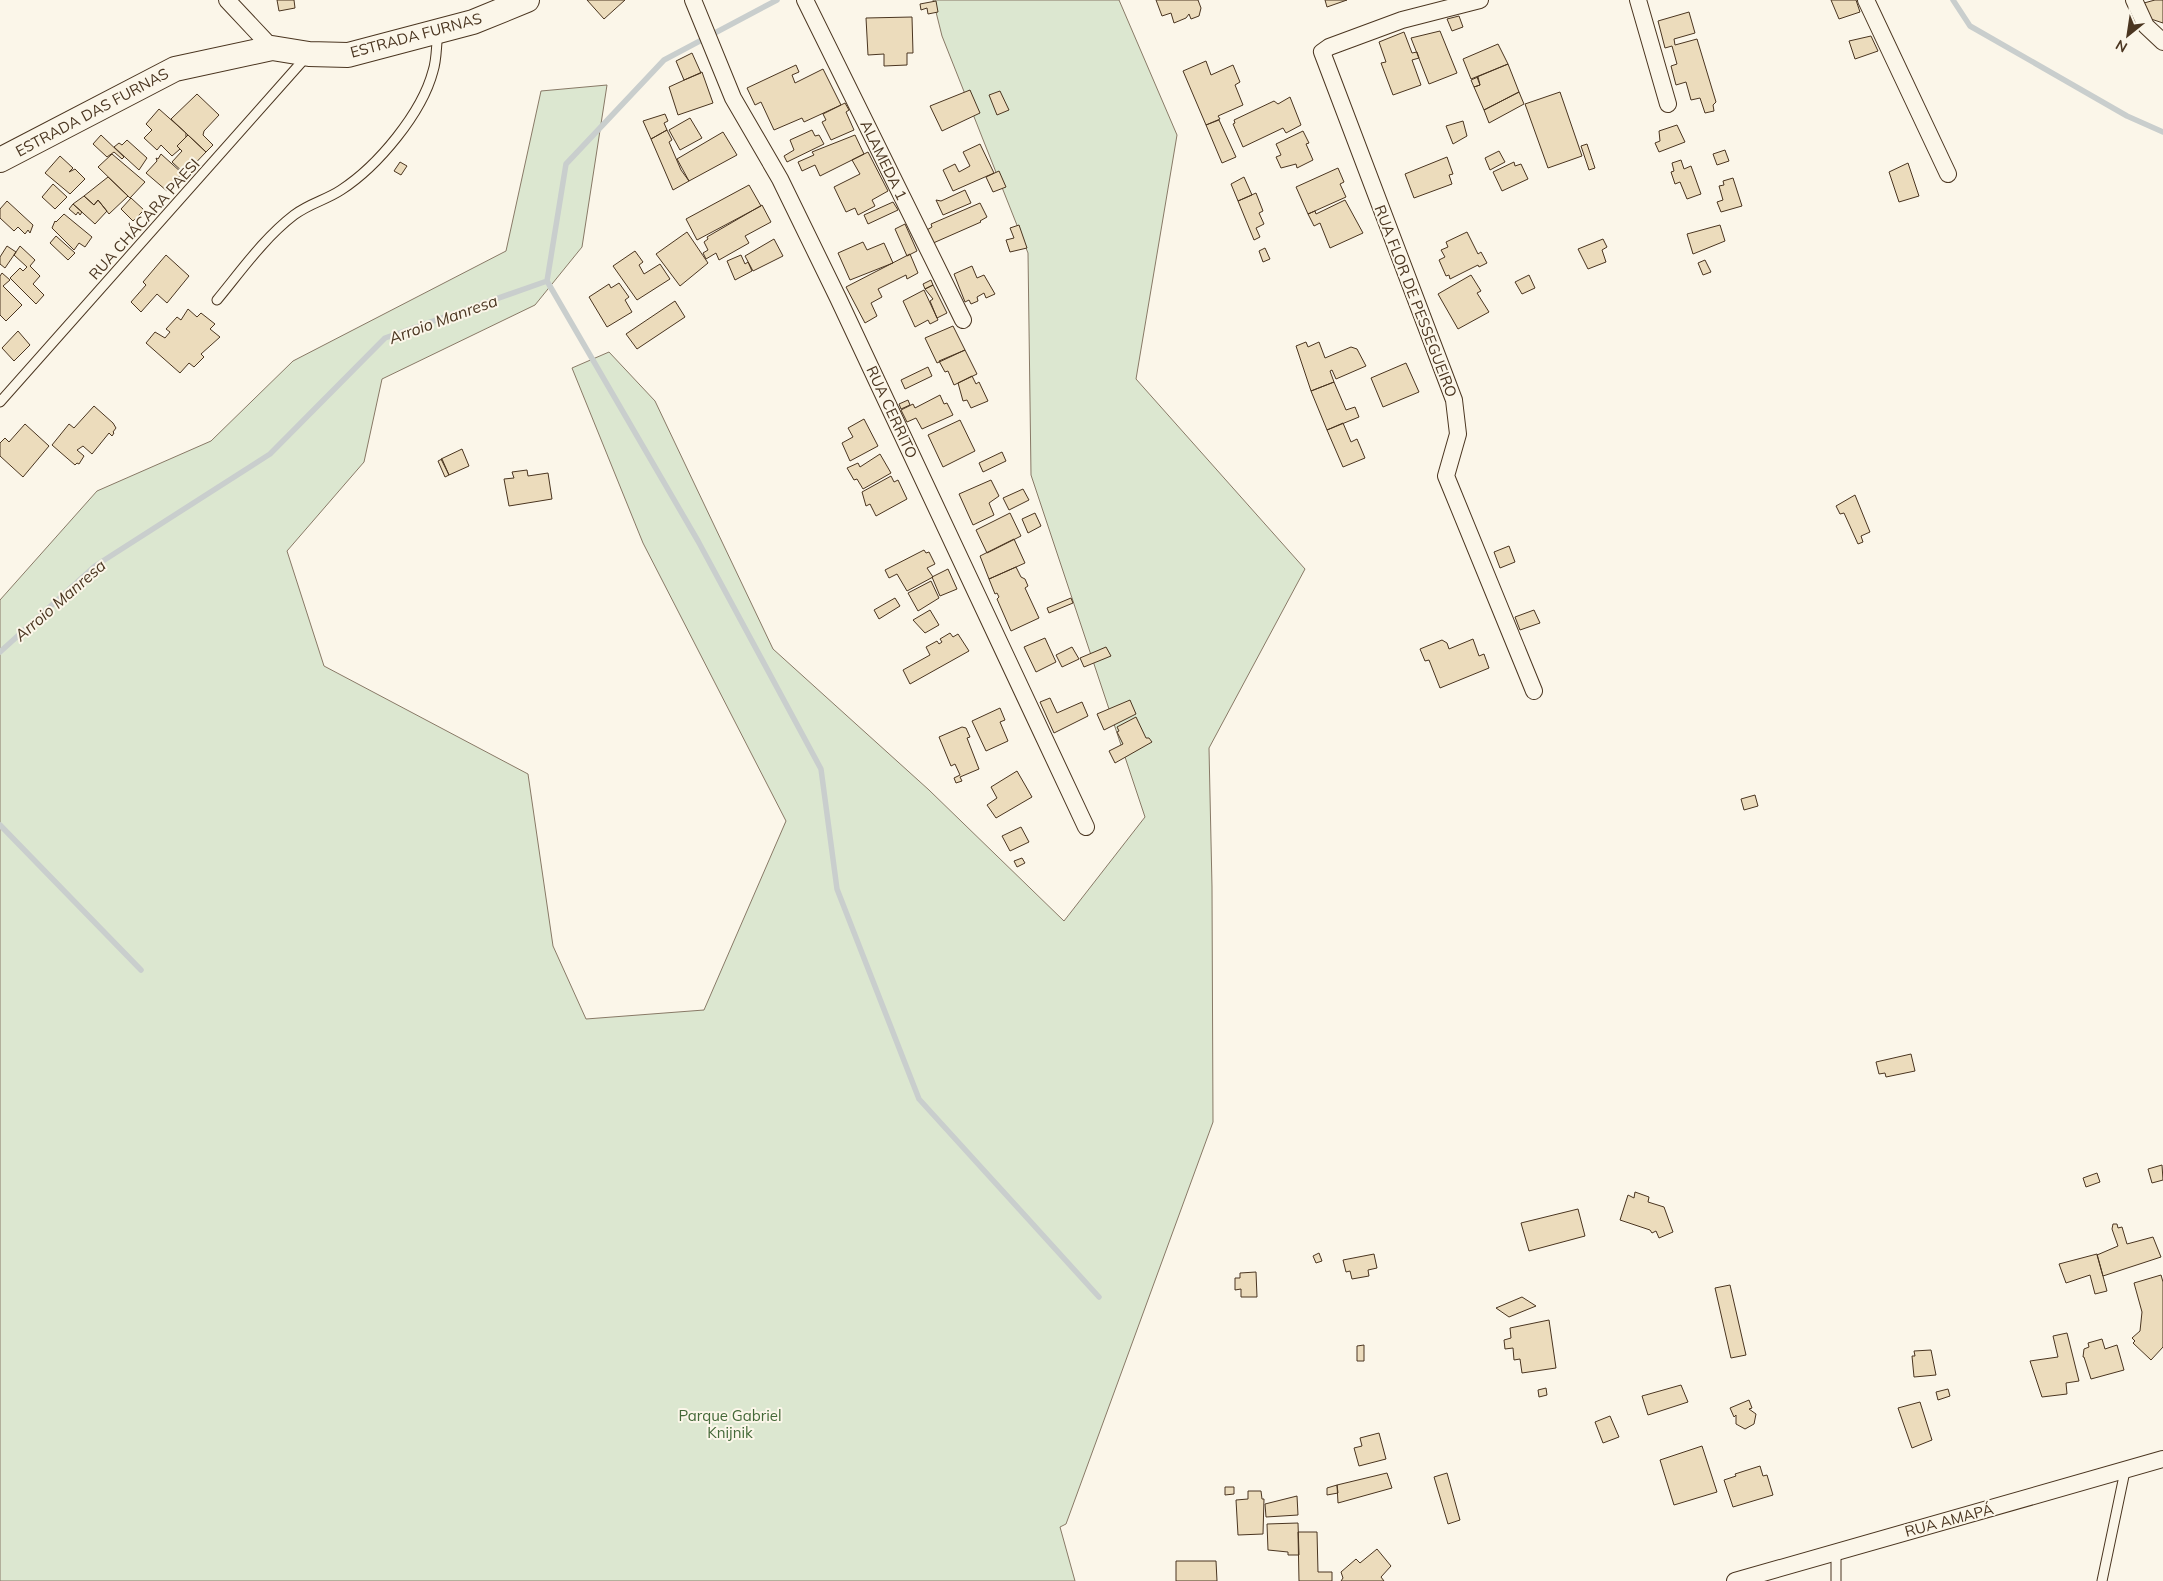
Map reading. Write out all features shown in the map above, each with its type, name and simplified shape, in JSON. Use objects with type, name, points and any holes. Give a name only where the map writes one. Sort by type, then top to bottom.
[{"type":"street","points":[[227,0],[272,48]]},
{"type":"street","name":"ESTRADA FURNAS","points":[[272,48],[309,54],[348,55],[472,22],[528,0]]},
{"type":"street","name":"RUA CERRITO","points":[[693,0],[733,98],[780,179],[838,298],[1086,827]]},
{"type":"street","name":"ALAMEDA 1","points":[[805,0],[963,320]]},
{"type":"street","name":"RUA FLOR DE PESSEGUEIRO","points":[[1480,0],[1402,20],[1329,46],[1322,52],[1454,400],[1458,434],[1446,476],[1534,692]]},
{"type":"street","points":[[1638,0],[1668,104]]},
{"type":"street","points":[[1866,0],[1948,174]]},
{"type":"street","points":[[2134,0],[2146,26],[2163,42]]},
{"type":"street","name":"ESTRADA DAS FURNAS","points":[[0,160],[175,69],[272,48]]},
{"type":"street","name":"RUA AMAPÁ","points":[[1735,1581],[2125,1472],[2163,1459]]},
{"type":"lane","points":[[217,300],[264,244],[293,216],[314,201],[340,191],[362,175],[398,135],[423,99],[434,70],[438,31]]},
{"type":"lane","name":"RUA CHÁCARA PAESI","points":[[0,402],[309,54]]},
{"type":"lane","points":[[2102,1581],[2125,1472]]},
{"type":"lane","points":[[1836,1552],[1836,1581]]},
{"type":"green space","name":"Parque Gabriel Knijnik","points":[[933,0],[1119,0],[1177,135],[1136,379],[1305,569],[1209,748],[1212,887],[1213,1122],[1066,1524],[1060,1527],[1075,1581],[0,1581],[0,600],[97,491],[211,441],[293,361],[506,251],[541,91],[607,85],[582,247],[535,305],[382,379],[364,462],[287,551],[324,666],[528,774],[553,946],[586,1019],[704,1010],[786,821],[643,543],[572,368],[609,352],[655,401],[773,649],[929,790],[1064,921],[1145,817],[1031,475],[1028,253],[942,36]]},
{"type":"building","points":[[277,0],[294,0],[295,8],[279,11]]},
{"type":"building","points":[[587,0],[625,0],[604,19]]},
{"type":"building","points":[[1156,0],[1198,0],[1201,8],[1199,16],[1191,19],[1189,14],[1186,18],[1174,23],[1171,13],[1162,16]]},
{"type":"building","points":[[1325,0],[1347,0],[1327,7]]},
{"type":"building","points":[[1831,0],[1856,0],[1860,12],[1839,19]]},
{"type":"building","points":[[2163,0],[2163,23],[2148,18],[2144,3]]},
{"type":"building","points":[[936,1],[938,12],[928,14],[927,8],[921,10],[920,4]]},
{"type":"building","points":[[1689,12],[1695,33],[1674,39],[1675,45],[1697,39],[1716,102],[1713,105],[1714,111],[1705,113],[1700,98],[1691,100],[1686,82],[1676,85],[1671,66],[1677,64],[1672,46],[1665,48],[1658,21]]},
{"type":"building","points":[[1459,16],[1463,27],[1452,31],[1447,19]]},
{"type":"building","points":[[912,17],[913,53],[907,53],[907,65],[884,66],[884,54],[868,55],[866,18]]},
{"type":"building","points":[[1440,31],[1457,73],[1429,84],[1411,38]]},
{"type":"building","points":[[1404,32],[1412,53],[1417,52],[1419,58],[1412,60],[1421,85],[1393,95],[1381,63],[1386,62],[1379,42]]},
{"type":"building","points":[[1871,36],[1878,51],[1855,59],[1849,41]]},
{"type":"building","points":[[1498,44],[1508,64],[1471,79],[1463,59]]},
{"type":"building","points":[[692,53],[701,73],[684,80],[676,61]]},
{"type":"building","points":[[1206,61],[1211,75],[1233,65],[1240,82],[1235,85],[1243,105],[1218,116],[1220,119],[1206,125],[1183,71]]},
{"type":"building","points":[[1508,64],[1519,92],[1484,110],[1474,87],[1480,85],[1477,77]]},
{"type":"building","points":[[796,65],[799,72],[792,75],[795,83],[823,69],[841,105],[804,122],[802,118],[774,130],[761,102],[755,105],[747,88]]},
{"type":"building","points":[[702,72],[713,103],[678,115],[669,87]]},
{"type":"building","points":[[1478,77],[1480,85],[1474,87],[1471,80]]},
{"type":"building","points":[[970,90],[980,113],[942,131],[930,106]]},
{"type":"building","points":[[1000,91],[1009,110],[997,115],[989,95]]},
{"type":"building","points":[[1519,92],[1524,104],[1489,123],[1484,110]]},
{"type":"building","points":[[1560,92],[1582,156],[1548,168],[1525,104]]},
{"type":"building","points":[[197,94],[219,115],[204,131],[203,135],[213,145],[206,152],[171,119]]},
{"type":"building","points":[[1290,97],[1301,125],[1286,133],[1283,128],[1243,147],[1233,124],[1235,123],[1234,120],[1274,101],[1278,104]]},
{"type":"building","points":[[845,103],[849,110],[846,112],[854,130],[831,140],[822,122],[826,120],[823,114]]},
{"type":"building","points":[[159,109],[186,133],[186,137],[177,146],[180,149],[172,156],[161,145],[157,150],[144,138],[152,130],[146,124]]},
{"type":"building","points":[[665,114],[668,121],[664,123],[667,130],[651,139],[643,121]]},
{"type":"building","points":[[690,118],[702,138],[680,150],[669,130]]},
{"type":"building","points":[[1219,120],[1236,157],[1222,163],[1206,125]]},
{"type":"building","points":[[1463,121],[1467,136],[1453,144],[1446,126]]},
{"type":"building","points":[[1677,125],[1685,142],[1659,152],[1655,143],[1660,141],[1659,131]]},
{"type":"building","points":[[667,130],[672,140],[669,142],[681,170],[689,181],[673,190],[651,139]]},
{"type":"building","points":[[812,130],[815,136],[819,135],[824,144],[787,162],[784,156],[794,150],[790,140]]},
{"type":"building","points":[[1303,131],[1309,143],[1306,144],[1313,160],[1297,168],[1296,164],[1281,168],[1276,157],[1281,155],[1276,144]]},
{"type":"building","points":[[723,132],[737,155],[689,181],[677,159]]},
{"type":"building","points":[[101,135],[124,157],[122,159],[114,152],[107,157],[93,144]]},
{"type":"building","points":[[188,135],[206,152],[185,174],[172,162],[182,151],[177,146]]},
{"type":"building","points":[[855,135],[864,154],[820,176],[815,165],[802,171],[798,162],[814,155],[812,152]]},
{"type":"building","points":[[127,140],[147,158],[139,170],[114,147],[119,143],[122,145]]},
{"type":"building","points":[[980,144],[994,173],[953,191],[943,170],[955,164],[959,172],[970,166],[963,152]]},
{"type":"building","points":[[1587,144],[1595,168],[1589,170],[1581,146]]},
{"type":"building","points":[[1725,150],[1729,161],[1717,165],[1713,154]]},
{"type":"building","points":[[1499,151],[1505,162],[1490,170],[1485,158]]},
{"type":"building","points":[[868,152],[888,191],[872,200],[875,206],[858,215],[855,208],[846,212],[834,187],[860,174],[852,160]]},
{"type":"building","points":[[112,154],[145,182],[130,198],[98,167]]},
{"type":"building","points":[[161,154],[182,173],[167,191],[146,173]]},
{"type":"building","points":[[60,156],[73,168],[69,172],[75,169],[85,179],[70,194],[45,173]]},
{"type":"building","points":[[1447,157],[1453,174],[1449,175],[1452,184],[1414,198],[1405,174]]},
{"type":"building","points":[[1681,160],[1684,169],[1691,166],[1701,194],[1687,199],[1680,182],[1675,184],[1671,172],[1674,171],[1672,163]]},
{"type":"building","points":[[400,162],[407,166],[401,175],[394,171]]},
{"type":"building","points":[[1514,162],[1515,166],[1521,164],[1528,179],[1502,191],[1493,172]]},
{"type":"building","points":[[1908,163],[1919,196],[1899,202],[1889,172]]},
{"type":"building","points":[[1338,168],[1344,182],[1340,184],[1346,197],[1308,214],[1296,187]]},
{"type":"building","points":[[999,171],[1006,187],[993,192],[986,177]]},
{"type":"building","points":[[108,177],[128,196],[109,214],[98,200],[94,205],[84,196]]},
{"type":"building","points":[[1244,177],[1252,195],[1238,201],[1231,184]]},
{"type":"building","points":[[1733,178],[1742,206],[1721,212],[1717,202],[1723,200],[1719,186],[1724,185],[1723,181]]},
{"type":"building","points":[[53,184],[67,197],[55,209],[42,197]]},
{"type":"building","points":[[749,185],[761,206],[697,240],[686,219]]},
{"type":"building","points":[[965,190],[971,203],[943,215],[936,200],[941,201]]},
{"type":"building","points":[[1256,193],[1263,211],[1259,213],[1264,224],[1256,228],[1260,237],[1254,240],[1238,201]]},
{"type":"building","points":[[84,196],[94,205],[98,200],[107,211],[95,224],[73,204]]},
{"type":"building","points":[[131,198],[144,210],[133,221],[121,209]]},
{"type":"building","points":[[1345,200],[1363,233],[1330,248],[1320,223],[1314,226],[1308,214],[1315,211],[1316,214]]},
{"type":"building","points":[[7,201],[33,225],[30,233],[28,230],[25,234],[18,227],[14,231],[0,218],[0,209]]},
{"type":"building","points":[[893,202],[898,210],[868,224],[864,215]]},
{"type":"building","points":[[980,203],[987,217],[981,222],[931,244],[925,231],[932,227],[931,224]]},
{"type":"building","points":[[73,204],[82,212],[80,215],[78,212],[76,215],[69,209]]},
{"type":"building","points":[[762,205],[771,222],[745,236],[749,243],[719,260],[716,253],[706,259],[703,253],[708,250],[704,242],[708,239],[707,237]]},
{"type":"building","points":[[64,214],[92,237],[85,247],[79,243],[74,250],[52,228],[55,221]]},
{"type":"building","points":[[905,224],[917,251],[907,256],[895,229]]},
{"type":"building","points":[[1019,225],[1027,248],[1010,252],[1006,240],[1014,238],[1010,228]]},
{"type":"building","points":[[1720,225],[1725,241],[1693,254],[1687,234]]},
{"type":"building","points":[[687,232],[708,263],[680,286],[656,254]]},
{"type":"building","points":[[1467,232],[1478,254],[1481,252],[1487,263],[1479,267],[1478,265],[1450,279],[1449,275],[1446,276],[1439,260],[1445,257],[1441,250],[1448,247],[1446,242]]},
{"type":"building","points":[[56,236],[75,253],[68,260],[50,243]]},
{"type":"building","points":[[774,239],[783,256],[753,271],[745,256]]},
{"type":"building","points":[[1603,239],[1607,247],[1602,250],[1606,262],[1588,269],[1578,249]]},
{"type":"building","points":[[863,242],[867,250],[884,243],[893,263],[850,280],[838,253]]},
{"type":"building","points":[[7,246],[16,252],[5,268],[0,264],[0,257]]},
{"type":"building","points":[[20,246],[35,260],[30,266],[40,276],[33,284],[44,295],[36,304],[10,278],[20,268],[23,271],[27,267],[14,255]]},
{"type":"building","points":[[1265,248],[1270,259],[1263,262],[1259,251]]},
{"type":"building","points":[[635,251],[643,262],[639,265],[644,274],[660,264],[670,279],[637,300],[613,266]]},
{"type":"building","points":[[910,254],[918,273],[907,279],[906,275],[878,289],[882,297],[871,303],[877,316],[865,323],[846,287]]},
{"type":"building","points":[[166,255],[189,276],[167,303],[157,294],[141,312],[131,302],[146,285],[143,282]]},
{"type":"building","points":[[741,255],[745,264],[748,262],[752,271],[735,280],[727,261]]},
{"type":"building","points":[[1705,260],[1711,272],[1703,275],[1698,263]]},
{"type":"building","points":[[972,266],[977,278],[984,275],[995,294],[986,298],[984,293],[977,297],[978,301],[971,304],[969,300],[965,302],[954,274]]},
{"type":"building","points":[[2,273],[10,280],[3,286],[22,305],[6,321],[0,315],[0,276]]},
{"type":"building","points":[[1471,275],[1481,291],[1477,293],[1489,312],[1458,329],[1438,294]]},
{"type":"building","points":[[1529,275],[1535,288],[1522,294],[1515,282]]},
{"type":"building","points":[[931,280],[933,285],[925,289],[923,284]]},
{"type":"building","points":[[619,283],[629,297],[625,300],[632,312],[607,327],[589,297],[609,284],[611,288]]},
{"type":"building","points":[[933,285],[947,313],[937,318],[930,301],[933,299],[925,289]]},
{"type":"building","points":[[924,290],[938,320],[930,324],[928,320],[915,327],[903,301]]},
{"type":"building","points":[[675,301],[685,317],[637,349],[626,334]]},
{"type":"building","points":[[188,309],[197,317],[201,313],[215,324],[210,329],[220,337],[201,354],[204,357],[194,367],[189,363],[180,373],[146,343],[155,332],[165,338],[170,332],[166,329],[177,317],[181,320]]},
{"type":"building","points":[[953,326],[965,350],[937,363],[925,338]]},
{"type":"building","points":[[18,331],[30,345],[14,361],[2,348]]},
{"type":"building","points":[[1306,342],[1308,347],[1319,342],[1325,358],[1351,347],[1357,349],[1366,366],[1336,379],[1332,370],[1330,371],[1334,382],[1311,391],[1296,346]]},
{"type":"building","points":[[965,350],[977,374],[954,385],[948,371],[945,372],[939,361]]},
{"type":"building","points":[[1406,363],[1419,392],[1383,407],[1371,378]]},
{"type":"building","points":[[928,367],[932,376],[905,389],[901,380]]},
{"type":"building","points":[[972,376],[976,384],[979,382],[988,401],[971,408],[967,400],[963,401],[958,383]]},
{"type":"building","points":[[1334,382],[1346,410],[1355,407],[1359,417],[1327,430],[1311,391]]},
{"type":"building","points":[[940,395],[944,404],[947,403],[953,415],[922,429],[916,418],[907,422],[901,410],[913,404],[915,408]]},
{"type":"building","points":[[908,400],[910,405],[901,409],[899,404]]},
{"type":"building","points":[[94,406],[116,428],[112,436],[109,433],[92,454],[83,446],[77,450],[84,456],[79,464],[75,465],[52,445],[69,424],[74,428]]},
{"type":"building","points":[[864,419],[878,446],[850,461],[842,443],[853,437],[848,428]]},
{"type":"building","points":[[960,420],[975,451],[943,467],[928,435]]},
{"type":"building","points":[[1343,423],[1351,442],[1357,439],[1365,458],[1343,467],[1327,430]]},
{"type":"building","points":[[25,424],[49,446],[23,477],[0,456],[0,443],[5,438],[9,442]]},
{"type":"building","points":[[462,449],[469,466],[449,475],[441,459]]},
{"type":"building","points":[[1002,452],[1006,461],[983,472],[979,463]]},
{"type":"building","points":[[880,454],[891,473],[863,489],[857,479],[854,480],[847,468],[858,463],[860,467]]},
{"type":"building","points":[[442,459],[449,475],[445,477],[438,461]]},
{"type":"building","points":[[527,470],[528,476],[548,473],[552,499],[509,506],[504,479],[514,478],[512,472]]},
{"type":"building","points":[[891,476],[894,482],[898,480],[907,499],[876,516],[870,504],[866,506],[862,492]]},
{"type":"building","points":[[991,480],[999,496],[989,503],[994,515],[973,525],[959,494]]},
{"type":"building","points":[[1023,489],[1029,500],[1009,510],[1003,498]]},
{"type":"building","points":[[1855,495],[1870,532],[1861,536],[1863,542],[1858,544],[1844,513],[1840,514],[1836,506]]},
{"type":"building","points":[[1010,513],[1021,536],[987,553],[976,530]]},
{"type":"building","points":[[1035,513],[1041,526],[1028,533],[1022,519]]},
{"type":"building","points":[[1014,539],[1025,563],[989,579],[980,556]]},
{"type":"building","points":[[1509,546],[1515,562],[1500,568],[1494,552]]},
{"type":"building","points":[[924,550],[926,553],[929,552],[935,564],[927,568],[933,577],[907,591],[897,574],[889,578],[885,570]]},
{"type":"building","points":[[1016,567],[1021,577],[1025,579],[1028,586],[1025,588],[1039,618],[1011,631],[997,599],[999,597],[997,593],[995,594],[989,579]]},
{"type":"building","points":[[948,569],[957,589],[940,596],[932,577]]},
{"type":"building","points":[[931,581],[939,598],[918,611],[908,593]]},
{"type":"building","points":[[895,598],[900,606],[879,619],[874,610]]},
{"type":"building","points":[[1071,598],[1073,603],[1049,613],[1047,608]]},
{"type":"building","points":[[930,610],[939,625],[925,633],[913,620]]},
{"type":"building","points":[[1534,610],[1540,623],[1520,630],[1515,617]]},
{"type":"building","points":[[950,633],[953,637],[958,634],[969,651],[910,684],[903,670],[930,655],[926,647],[937,641],[939,644],[942,642],[940,639]]},
{"type":"building","points":[[1045,638],[1056,662],[1036,672],[1024,647]]},
{"type":"building","points":[[1473,639],[1479,656],[1484,654],[1489,668],[1440,688],[1429,660],[1425,661],[1420,649],[1442,640],[1447,643],[1449,649]]},
{"type":"building","points":[[1072,647],[1079,659],[1062,667],[1056,655]]},
{"type":"building","points":[[1106,647],[1111,656],[1084,667],[1080,658]]},
{"type":"building","points":[[1050,698],[1057,713],[1082,702],[1088,716],[1054,733],[1040,702]]},
{"type":"building","points":[[1130,700],[1136,714],[1104,730],[1097,714]]},
{"type":"building","points":[[1000,708],[1005,720],[1000,722],[1008,741],[986,751],[972,721]]},
{"type":"building","points":[[1136,717],[1146,738],[1149,738],[1152,742],[1115,763],[1109,751],[1123,744],[1117,732],[1119,731],[1117,727]]},
{"type":"building","points":[[962,727],[966,728],[970,737],[967,738],[979,769],[960,777],[962,781],[956,783],[954,778],[960,775],[955,764],[951,766],[939,737]]},
{"type":"building","points":[[1017,771],[1032,797],[996,818],[987,805],[997,798],[991,787]]},
{"type":"building","points":[[1755,795],[1758,806],[1744,810],[1741,799]]},
{"type":"building","points":[[1021,827],[1029,842],[1010,851],[1002,836]]},
{"type":"building","points":[[1022,858],[1025,863],[1017,867],[1014,861]]},
{"type":"building","points":[[1911,1054],[1915,1071],[1886,1077],[1885,1073],[1879,1074],[1876,1062]]},
{"type":"building","points":[[2162,1165],[2163,1180],[2152,1183],[2148,1169]]},
{"type":"building","points":[[2097,1173],[2100,1182],[2086,1187],[2083,1178]]},
{"type":"building","points":[[1635,1192],[1649,1197],[1648,1202],[1664,1207],[1673,1232],[1659,1238],[1656,1231],[1652,1233],[1650,1230],[1620,1220],[1628,1195],[1634,1198]]},
{"type":"building","points":[[1578,1209],[1585,1236],[1529,1251],[1521,1223]]},
{"type":"building","points":[[2113,1224],[2117,1224],[2118,1228],[2122,1227],[2127,1244],[2153,1237],[2161,1257],[2103,1276],[2097,1255],[2118,1246],[2112,1229]]},
{"type":"building","points":[[1319,1253],[1322,1261],[1316,1263],[1313,1256]]},
{"type":"building","points":[[1374,1254],[1377,1268],[1368,1270],[1369,1276],[1352,1279],[1350,1271],[1346,1272],[1343,1260]]},
{"type":"building","points":[[2097,1254],[2107,1291],[2095,1294],[2090,1275],[2066,1283],[2059,1264]]},
{"type":"building","points":[[1256,1272],[1257,1297],[1241,1297],[1241,1289],[1235,1290],[1235,1278],[1240,1278],[1240,1273]]},
{"type":"building","points":[[2161,1275],[2163,1282],[2163,1347],[2151,1360],[2133,1343],[2135,1341],[2132,1338],[2140,1331],[2142,1312],[2134,1283]]},
{"type":"building","points":[[1730,1285],[1746,1355],[1731,1358],[1715,1288]]},
{"type":"building","points":[[1522,1297],[1536,1306],[1509,1317],[1496,1308]]},
{"type":"building","points":[[1549,1320],[1556,1368],[1522,1373],[1520,1359],[1514,1360],[1513,1348],[1505,1349],[1504,1340],[1511,1338],[1510,1328]]},
{"type":"building","points":[[2067,1333],[2079,1381],[2066,1383],[2067,1394],[2042,1397],[2030,1361],[2058,1357],[2053,1336]]},
{"type":"building","points":[[2102,1339],[2105,1349],[2117,1345],[2124,1370],[2091,1379],[2083,1357],[2084,1349],[2089,1347],[2088,1343]]},
{"type":"building","points":[[1364,1345],[1364,1361],[1357,1361],[1357,1346]]},
{"type":"building","points":[[1931,1350],[1936,1375],[1914,1377],[1912,1356],[1915,1356],[1914,1351]]},
{"type":"building","points":[[1681,1385],[1688,1402],[1648,1415],[1642,1396]]},
{"type":"building","points":[[1546,1388],[1547,1395],[1539,1397],[1538,1390]]},
{"type":"building","points":[[1948,1389],[1950,1396],[1938,1400],[1936,1392]]},
{"type":"building","points":[[1749,1400],[1752,1408],[1749,1409],[1756,1414],[1754,1424],[1745,1429],[1736,1424],[1736,1415],[1734,1417],[1730,1408]]},
{"type":"building","points":[[1920,1402],[1932,1440],[1912,1448],[1898,1408]]},
{"type":"building","points":[[1610,1416],[1619,1437],[1603,1443],[1595,1422]]},
{"type":"building","points":[[1379,1433],[1386,1459],[1359,1466],[1354,1448],[1362,1446],[1360,1438]]},
{"type":"building","points":[[1702,1446],[1717,1492],[1674,1505],[1660,1460]]},
{"type":"building","points":[[1760,1466],[1763,1476],[1767,1475],[1773,1495],[1733,1507],[1724,1480],[1736,1476],[1735,1474]]},
{"type":"building","points":[[1387,1473],[1392,1488],[1338,1503],[1337,1485]]},
{"type":"building","points":[[1447,1473],[1460,1520],[1448,1524],[1434,1477]]},
{"type":"building","points":[[1337,1485],[1338,1493],[1327,1495],[1327,1488]]},
{"type":"building","points":[[1225,1487],[1234,1487],[1234,1494],[1225,1495]]},
{"type":"building","points":[[1248,1491],[1261,1491],[1262,1499],[1264,1499],[1263,1534],[1238,1535],[1236,1500],[1248,1499]]},
{"type":"building","points":[[1297,1496],[1298,1515],[1266,1517],[1265,1504]]},
{"type":"building","points":[[1298,1523],[1299,1555],[1288,1555],[1288,1552],[1268,1550],[1267,1524]]},
{"type":"building","points":[[1298,1532],[1317,1532],[1318,1572],[1332,1572],[1332,1581],[1299,1581]]},
{"type":"building","points":[[1377,1549],[1391,1566],[1381,1577],[1384,1581],[1341,1581],[1343,1578],[1341,1572],[1356,1559],[1360,1563]]},
{"type":"building","points":[[1176,1561],[1216,1561],[1217,1581],[1176,1581]]},
{"type":"waterway","name":"Arroio Manresa","points":[[0,652],[95,566],[270,454],[385,338],[547,281],[566,164],[664,60],[777,0]]},
{"type":"waterway","points":[[1953,0],[1970,26],[2127,116],[2163,132]]},
{"type":"waterway","points":[[547,281],[698,541],[821,769],[837,889],[919,1099],[1099,1297]]},
{"type":"waterway","points":[[0,825],[141,970]]}]
